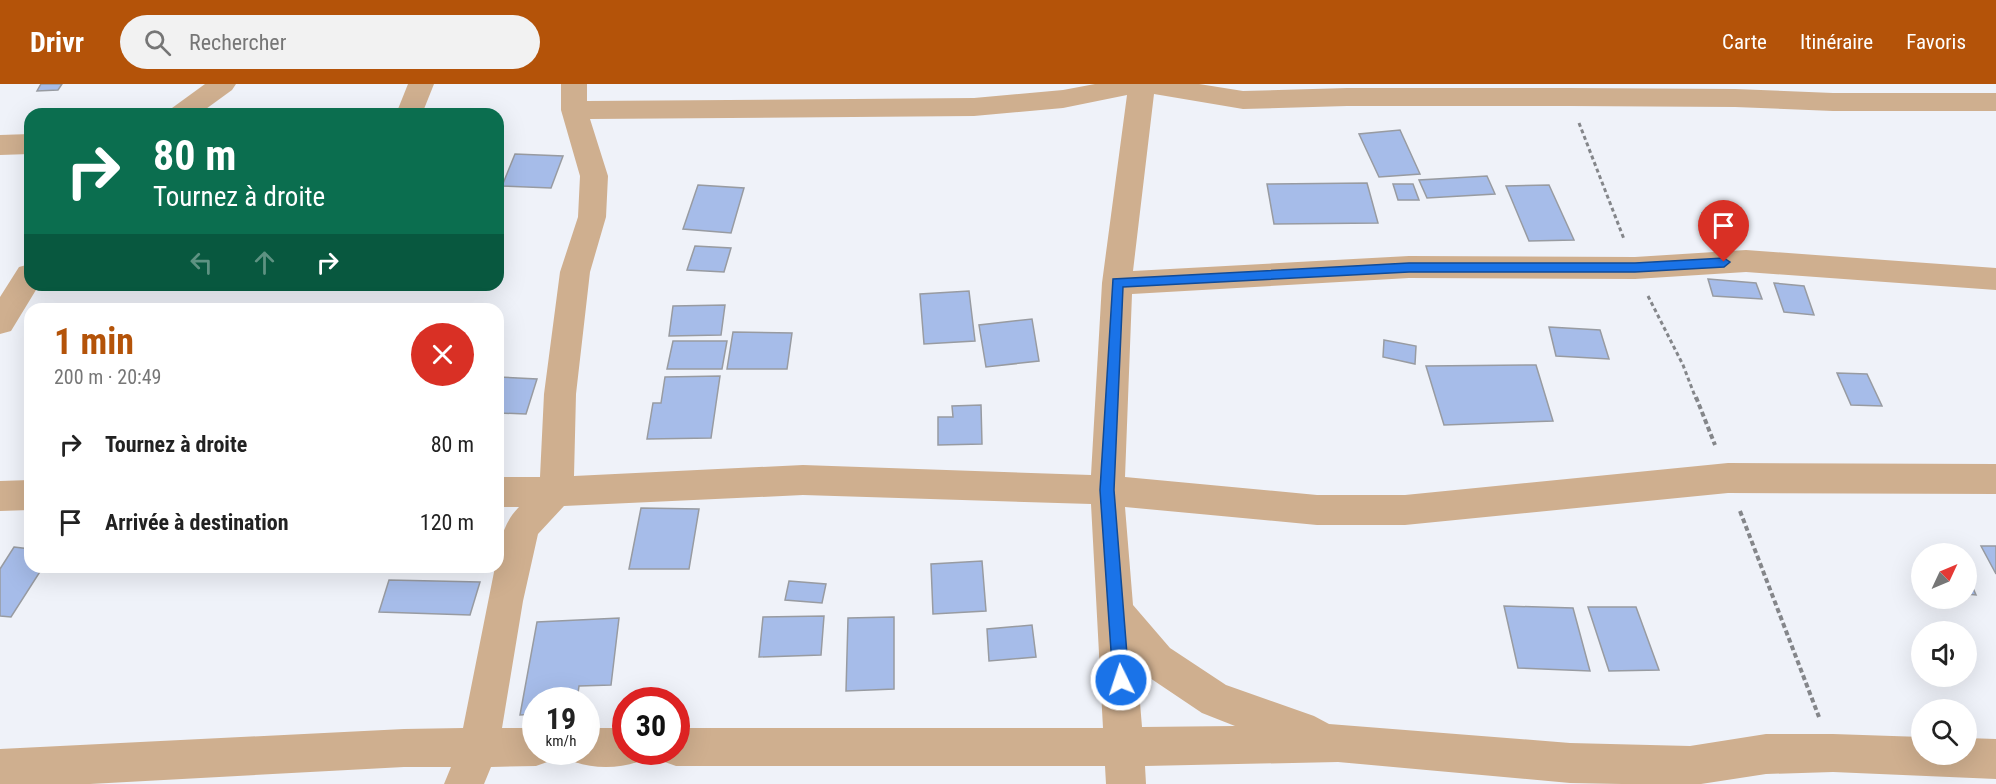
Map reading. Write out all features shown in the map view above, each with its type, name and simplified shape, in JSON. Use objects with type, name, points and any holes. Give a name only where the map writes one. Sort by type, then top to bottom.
[{"type":"street","points":[[189,108],[223,84]]},
{"type":"street","points":[[412,108],[421,84]]},
{"type":"street","points":[[1126,765],[1107,490],[1117,283],[1142,84]]},
{"type":"street","points":[[464,784],[478,747],[505,601],[522,527],[556,492],[560,394],[575,272],[592,217],[594,176],[574,97],[974,107],[1063,99],[1142,84],[1243,100],[1347,97],[1569,97],[1735,98],[1833,102],[1996,102]]},
{"type":"street","points":[[0,145],[24,144]]},
{"type":"street","points":[[1117,283],[1398,268],[1635,268],[1746,261],[1996,279]]},
{"type":"street","points":[[0,321],[24,284]]},
{"type":"street","points":[[504,492],[556,492],[803,480],[1107,490],[1317,510],[1406,510],[1728,478],[1996,479]]},
{"type":"street","points":[[0,496],[24,495]]},
{"type":"street","points":[[1116,613],[1157,661],[1215,700],[1338,743]]},
{"type":"street","points":[[690,748],[1126,765],[1338,743],[1570,763],[1690,766],[1766,754],[1833,753],[1996,759]]},
{"type":"street","points":[[0,769],[404,748],[522,747]]},
{"type":"path","points":[[1569,97],[1635,268],[1683,365],[1833,753]]},
{"type":"building","points":[[41,84],[62,84],[58,90],[37,91]]},
{"type":"building","points":[[1400,130],[1420,174],[1379,177],[1359,134]]},
{"type":"building","points":[[515,154],[563,156],[551,188],[504,186]]},
{"type":"building","points":[[1487,176],[1495,194],[1427,198],[1419,180]]},
{"type":"building","points":[[1367,183],[1378,223],[1274,224],[1267,184]]},
{"type":"building","points":[[1393,184],[1413,184],[1419,200],[1398,200]]},
{"type":"building","points":[[698,185],[744,188],[731,233],[683,229]]},
{"type":"building","points":[[1549,185],[1574,240],[1529,241],[1506,186]]},
{"type":"building","points":[[1702,213],[1727,217],[1729,234],[1705,230]]},
{"type":"building","points":[[695,246],[731,248],[724,272],[687,270]]},
{"type":"building","points":[[1708,279],[1756,283],[1762,299],[1713,296]]},
{"type":"building","points":[[1774,283],[1804,286],[1814,315],[1784,312]]},
{"type":"building","points":[[969,291],[975,341],[924,344],[920,294]]},
{"type":"building","points":[[725,305],[721,335],[669,336],[673,306]]},
{"type":"building","points":[[1032,319],[1039,361],[986,367],[979,325]]},
{"type":"building","points":[[1549,327],[1600,330],[1609,359],[1556,356]]},
{"type":"building","points":[[733,332],[792,333],[787,369],[727,369]]},
{"type":"building","points":[[1384,340],[1416,346],[1415,364],[1383,357]]},
{"type":"building","points":[[673,341],[727,341],[722,369],[667,369]]},
{"type":"building","points":[[1536,365],[1553,421],[1444,425],[1426,366]]},
{"type":"building","points":[[1837,373],[1867,374],[1882,406],[1851,405]]},
{"type":"building","points":[[720,376],[711,438],[647,439],[653,403],[661,403],[665,377]]},
{"type":"building","points":[[504,377],[537,379],[526,414],[504,413]]},
{"type":"building","points":[[981,405],[982,444],[938,445],[938,417],[953,417],[952,406]]},
{"type":"building","points":[[641,508],[699,509],[689,569],[629,569]]},
{"type":"building","points":[[1981,546],[1996,546],[1996,574]]},
{"type":"building","points":[[14,547],[24,548],[24,573],[39,573],[11,617],[0,616],[0,569]]},
{"type":"building","points":[[982,561],[986,611],[933,614],[931,564]]},
{"type":"building","points":[[389,580],[480,582],[470,615],[379,612]]},
{"type":"building","points":[[789,581],[826,584],[822,603],[785,600]]},
{"type":"building","points":[[1504,606],[1573,608],[1590,671],[1518,668]]},
{"type":"building","points":[[1588,607],[1636,607],[1659,670],[1609,671]]},
{"type":"building","points":[[824,616],[821,655],[759,657],[763,617]]},
{"type":"building","points":[[894,617],[894,689],[846,691],[848,618]]},
{"type":"building","points":[[619,618],[611,685],[525,687],[537,622]]},
{"type":"building","points":[[1032,625],[1036,657],[989,661],[987,629]]},
{"type":"route","points":[[1121,680],[1107,490],[1117,283],[1409,267],[1635,268],[1724,262]]}]
